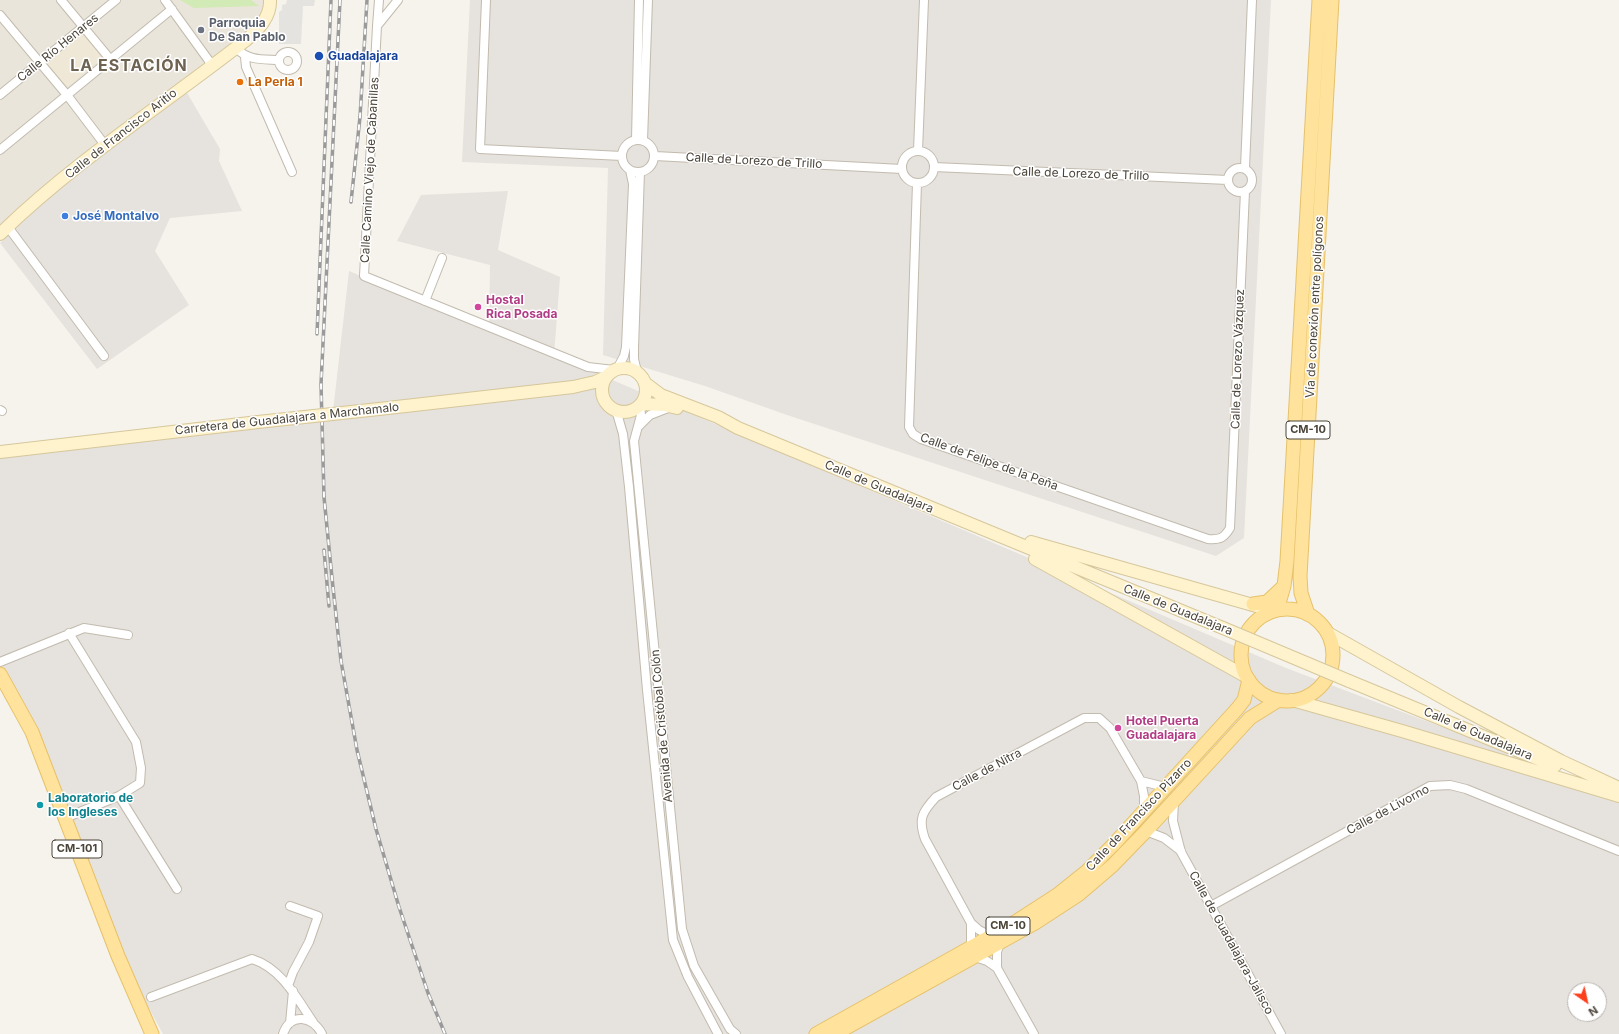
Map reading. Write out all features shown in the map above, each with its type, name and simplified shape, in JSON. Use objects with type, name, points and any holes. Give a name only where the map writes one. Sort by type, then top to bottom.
[{"type":"main road","name":"Calle de Francisco Aritio","points":[[4,230],[40,197],[105,145],[236,48],[261,26],[268,12],[270,0]]},
{"type":"main road","name":"CM-10","points":[[1305,242],[1306,109],[1311,0]]},
{"type":"main road","name":"Vía de conexión entre polígonos","points":[[1276,610],[1284,586],[1319,0]]},
{"type":"main road","name":"Vía de conexión entre polígonos","points":[[1308,614],[1301,593],[1300,576],[1332,0]]},
{"type":"main road","name":"CM-10","points":[[1318,246],[1328,194],[1340,0]]},
{"type":"main road","points":[[629,368],[637,372],[645,383],[645,395],[640,404],[629,411],[616,410],[607,405],[602,394],[608,375],[629,368]]},
{"type":"main road","name":"Carretera de Guadalajara a Marchamalo","points":[[0,452],[573,387],[608,375]]},
{"type":"main road","name":"Calle de Guadalajara","points":[[645,383],[665,397],[718,417],[738,428]]},
{"type":"main road","name":"Carretera de Guadalajara a Marchamalo","points":[[573,387],[602,394]]},
{"type":"main road","name":"Calle de Guadalajara","points":[[640,404],[672,406],[738,428],[948,516],[1223,628],[1619,794]]},
{"type":"main road","points":[[882,488],[908,505],[1038,560],[1248,678]]},
{"type":"main road","points":[[948,516],[1094,561],[1276,610]]},
{"type":"main road","points":[[1253,604],[1267,602],[1284,586]]},
{"type":"main road","name":"CM-10","points":[[1276,610],[1293,609],[1308,614],[1317,620],[1328,633],[1333,649],[1332,663],[1327,677],[1318,689],[1306,697],[1285,700]]},
{"type":"main road","points":[[1276,610],[1261,617],[1251,626],[1245,638],[1242,651],[1242,664],[1248,678],[1259,691],[1285,700],[1395,728],[1619,794]]},
{"type":"main road","points":[[1328,633],[1473,715],[1561,761],[1619,788]]},
{"type":"main road","name":"CM-101","points":[[0,674],[32,732],[118,956],[151,1031]]},
{"type":"main road","name":"Calle de Francisco Pizarro","points":[[995,940],[1072,883],[1100,859],[1241,704],[1246,695],[1248,678]]},
{"type":"main road","name":"Calle de Francisco Pizarro","points":[[816,1034],[995,940],[1049,915],[1078,895],[1102,875],[1146,831],[1250,718],[1285,700]]},
{"type":"main road","name":"Calle de Francisco Pizarro","points":[[835,1034],[973,952]]},
{"type":"street","points":[[61,0],[110,59]]},
{"type":"street","name":"Calle Río Henares","points":[[0,95],[116,0]]},
{"type":"street","points":[[165,0],[212,65]]},
{"type":"street","name":"Calle Camino Viejo de Cabanillas","points":[[379,0],[364,276],[425,301]]},
{"type":"street","points":[[377,26],[398,0]]},
{"type":"street","points":[[486,0],[480,149],[622,156]]},
{"type":"street","points":[[639,0],[640,140]]},
{"type":"street","points":[[640,140],[648,0]]},
{"type":"street","points":[[918,151],[924,0]]},
{"type":"street","points":[[1245,168],[1252,0]]},
{"type":"street","points":[[0,150],[172,9]]},
{"type":"street","points":[[0,15],[67,95],[105,145]]},
{"type":"street","points":[[236,48],[245,57],[246,67],[292,172]]},
{"type":"street","points":[[245,57],[279,60]]},
{"type":"street","points":[[608,375],[624,356],[626,347],[633,184],[630,170],[624,164],[622,156],[628,144],[640,140],[652,146],[655,156],[652,165],[640,172],[630,170]]},
{"type":"street","points":[[918,151],[931,157],[934,167],[933,172],[927,181],[916,183],[907,179],[902,168],[907,155],[918,151]]},
{"type":"street","name":"Calle de Lorezo de Trillo","points":[[655,156],[902,168]]},
{"type":"street","name":"Calle de Lorezo de Trillo","points":[[934,167],[1228,180]]},
{"type":"street","points":[[1235,168],[1245,168],[1250,173],[1252,180],[1250,186],[1245,191],[1235,191],[1230,186],[1228,180],[1230,173],[1235,168]]},
{"type":"street","points":[[637,372],[634,359],[634,348],[640,172]]},
{"type":"street","name":"Calle de Felipe de la Peña","points":[[916,183],[909,427],[913,434],[920,439],[1208,539],[1217,540],[1224,538],[1230,528]]},
{"type":"street","name":"Calle de Lorezo Vázquez","points":[[1230,528],[1245,191]]},
{"type":"street","points":[[4,230],[104,356]]},
{"type":"street","points":[[442,258],[425,301],[608,375]]},
{"type":"street","points":[[588,367],[608,375]]},
{"type":"street","name":"Avenida de Cristóbal Colón","points":[[640,404],[640,415],[634,441],[682,929],[694,966],[730,1028],[736,1034]]},
{"type":"street","points":[[637,427],[650,414],[672,406]]},
{"type":"street","name":"Avenida de Cristóbal Colón","points":[[616,410],[623,434],[629,487],[647,690],[673,940],[688,977],[718,1034]]},
{"type":"street","points":[[0,662],[84,628],[128,635]]},
{"type":"street","points":[[65,818],[141,787],[142,768],[136,742],[69,633]]},
{"type":"street","name":"Calle de Nitra","points":[[995,940],[971,923],[925,840],[920,827],[924,810],[936,797],[1084,718],[1099,718],[1110,728],[1141,781],[1144,796],[1144,810]]},
{"type":"street","points":[[1141,781],[1165,787]]},
{"type":"street","name":"Calle de Livorno","points":[[1211,906],[1430,786],[1450,784],[1466,789],[1619,851]]},
{"type":"street","points":[[119,796],[177,889]]},
{"type":"street","name":"Calle de Guadalajara-Jalisco","points":[[1174,802],[1172,821],[1181,852],[1281,1034]]},
{"type":"street","name":"Calle de Guadalajara-Jalisco","points":[[1146,831],[1164,838],[1181,852]]},
{"type":"street","points":[[290,906],[318,916],[310,942],[294,972],[290,989],[290,1023]]},
{"type":"street","name":"Calle de Nitra","points":[[971,923],[973,952]]},
{"type":"street","points":[[995,940],[997,968]]},
{"type":"street","points":[[973,952],[997,968],[1034,1034]]},
{"type":"street","points":[[151,997],[252,959],[262,962],[290,989],[313,1022],[319,1027],[322,1034]]},
{"type":"street","points":[[282,1034],[290,1023],[297,1020],[305,1019],[313,1022]]},
{"type":"shaded area","points":[[0,0],[268,0],[260,24],[35,193],[0,228]]},
{"type":"shaded area","points":[[287,0],[315,0],[314,6],[303,6],[301,44],[279,44],[279,12],[282,10],[282,5],[286,4]]},
{"type":"shaded area","points":[[470,0],[1271,0],[1244,538],[1216,556],[787,415],[705,386],[603,355],[608,168],[462,162]]},
{"type":"shaded area","points":[[84,32],[104,57],[65,89],[45,64]]},
{"type":"shaded area","points":[[183,86],[220,149],[219,161],[242,211],[170,218],[155,251],[189,305],[97,369],[0,243],[23,221],[40,197]]},
{"type":"shaded area","points":[[508,191],[498,250],[560,277],[554,355],[1286,668],[1619,794],[1619,1034],[163,1034],[139,990],[33,722],[0,660],[0,457],[332,420],[349,271],[489,332],[490,265],[397,241],[421,195]]},
{"type":"shaded area","points":[[903,1009],[898,1034],[856,1034]]},
{"type":"green space","points":[[180,0],[251,0],[259,6],[194,8]]},
{"type":"railway","points":[[317,334],[331,0]]},
{"type":"railway","points":[[340,0],[321,384],[324,497],[332,578],[341,661],[357,750],[376,829],[399,907],[428,993],[445,1034]]},
{"type":"railway","points":[[351,202],[360,117],[367,0]]},
{"type":"railway","points":[[324,550],[329,606]]},
{"type":"place","name":"Parroquia De San Pablo","points":[[201,30]]},
{"type":"place","name":"Guadalajara","points":[[319,56]]},
{"type":"place","name":"La Perla 1","points":[[240,82]]},
{"type":"place","name":"José Montalvo","points":[[65,216]]},
{"type":"place","name":"Hostal Rica Posada","points":[[478,307]]},
{"type":"place","name":"Hotel Puerta Guadalajara","points":[[1118,728]]},
{"type":"place","name":"Laboratorio de los Ingleses","points":[[40,805]]},
{"type":"district","name":"LA ESTACIÓN","points":[[129,66]]}]
